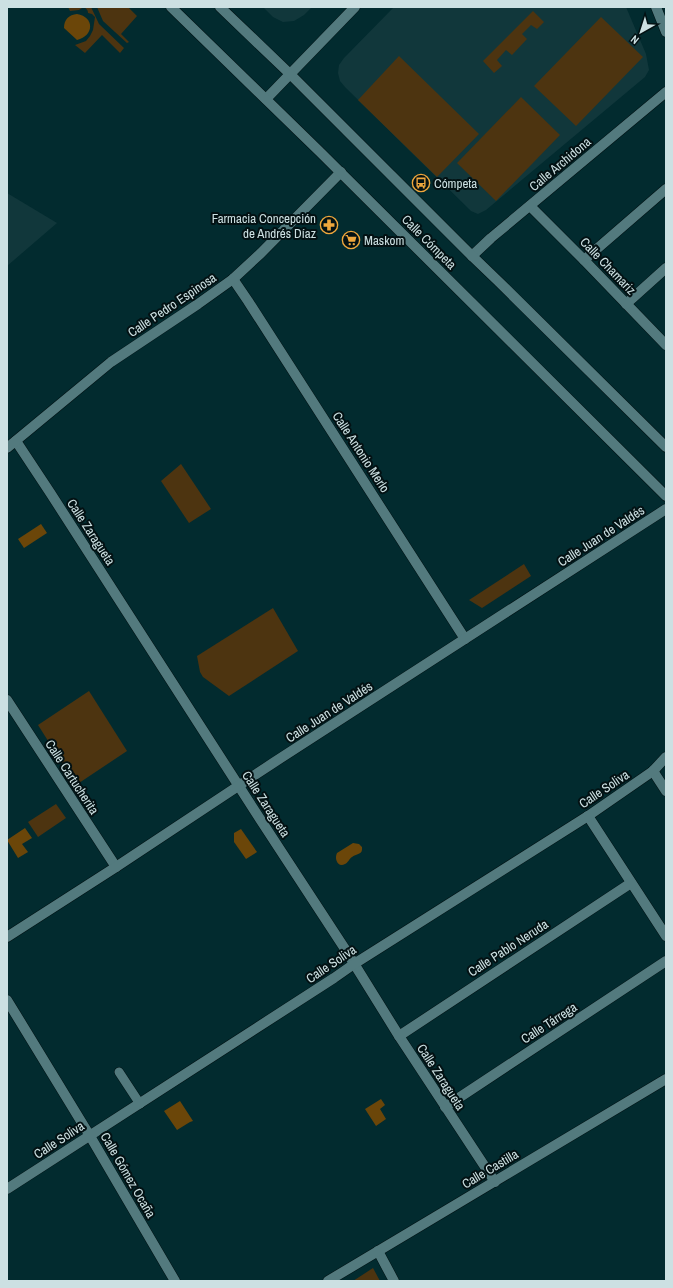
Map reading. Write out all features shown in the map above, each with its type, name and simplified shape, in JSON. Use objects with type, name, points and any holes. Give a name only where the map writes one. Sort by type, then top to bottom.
[{"type":"street","name":"Calle Cómpeta","points":[[171,7],[341,172],[666,496]]},
{"type":"street","name":"Calle Cómpeta","points":[[220,7],[290,74],[666,447]]},
{"type":"street","points":[[266,99],[355,7]]},
{"type":"street","points":[[656,7],[666,32]]},
{"type":"street","name":"Calle Archidona","points":[[472,256],[491,238],[666,92]]},
{"type":"street","name":"Calle Pedro Espinosa","points":[[7,448],[111,362],[233,279],[261,253],[341,172]]},
{"type":"street","points":[[584,260],[666,188]]},
{"type":"street","name":"Calle Chamariz","points":[[530,206],[666,345]]},
{"type":"street","points":[[626,304],[666,268]]},
{"type":"street","name":"Calle Antonio Merlo","points":[[233,279],[465,639]]},
{"type":"street","name":"Calle Zaragueta","points":[[16,441],[399,1036],[495,1182]]},
{"type":"street","name":"Calle Juan de Valdés","points":[[7,937],[666,509]]},
{"type":"street","name":"Calle Cartucherita","points":[[7,700],[116,867]]},
{"type":"street","name":"Calle Soliva","points":[[7,1188],[140,1104],[354,964],[588,816],[653,771],[666,757]]},
{"type":"street","points":[[653,771],[666,791]]},
{"type":"street","points":[[588,816],[666,936]]},
{"type":"street","name":"Calle Pablo Neruda","points":[[399,1036],[631,883]]},
{"type":"street","name":"Calle Tárrega","points":[[446,1107],[666,962]]},
{"type":"street","name":"Calle Gómez Ocaña","points":[[7,1000],[176,1281]]},
{"type":"street","name":"Calle Castilla","points":[[328,1281],[666,1079]]},
{"type":"street","points":[[378,1251],[394,1281]]},
{"type":"lane","points":[[119,1072],[140,1104]]},
{"type":"shaded area","points":[[68,7],[91,7],[99,24],[124,48],[120,53],[102,35],[85,53],[75,45],[86,41],[90,36],[93,30],[95,17],[88,13],[85,8],[70,11]]},
{"type":"shaded area","points":[[97,7],[128,7],[137,16],[121,34],[129,42],[127,43],[103,21]]},
{"type":"shaded area","points":[[263,7],[312,7],[304,15],[294,21],[283,22],[273,17]]},
{"type":"shaded area","points":[[394,7],[626,7],[646,54],[649,70],[645,77],[486,210],[478,214],[471,211],[340,81],[338,73],[339,65],[344,58]]},
{"type":"shaded area","points":[[533,11],[544,22],[537,29],[531,25],[522,34],[527,39],[512,55],[506,50],[497,60],[502,66],[494,73],[483,61]]},
{"type":"shaded area","points":[[77,14],[87,19],[90,27],[87,35],[77,40],[64,28],[65,22],[68,18]]},
{"type":"shaded area","points":[[601,17],[643,57],[576,126],[534,86]]},
{"type":"shaded area","points":[[399,56],[479,134],[437,177],[358,100]]},
{"type":"shaded area","points":[[521,97],[560,135],[496,201],[457,163]]},
{"type":"shaded area","points":[[7,193],[57,223],[7,266]]},
{"type":"shaded area","points":[[181,464],[211,509],[189,523],[161,481]]},
{"type":"shaded area","points":[[41,524],[47,533],[24,548],[18,539]]},
{"type":"shaded area","points":[[524,564],[531,576],[482,608],[469,600]]},
{"type":"shaded area","points":[[273,608],[298,651],[229,696],[203,677],[200,672],[197,656]]},
{"type":"shaded area","points":[[89,691],[127,751],[76,785],[38,725]]},
{"type":"shaded area","points":[[56,804],[66,818],[38,837],[28,822]]},
{"type":"shaded area","points":[[25,828],[32,838],[22,844],[28,852],[18,858],[7,840]]},
{"type":"shaded area","points":[[241,829],[257,852],[246,859],[234,842],[234,833]]},
{"type":"shaded area","points":[[353,843],[359,844],[362,847],[362,851],[343,865],[340,865],[336,858],[337,853]]},
{"type":"shaded area","points":[[381,1099],[385,1105],[380,1109],[386,1119],[376,1126],[365,1109]]},
{"type":"shaded area","points":[[180,1101],[193,1121],[177,1130],[164,1111]]},
{"type":"shaded area","points":[[373,1268],[380,1281],[353,1281]]},
{"type":"place","name":"Cómpeta","points":[[421,183]]},
{"type":"place","name":"Farmacia Concepción de Andrés Díaz","points":[[329,225]]},
{"type":"place","name":"Maskom","points":[[351,240]]}]
